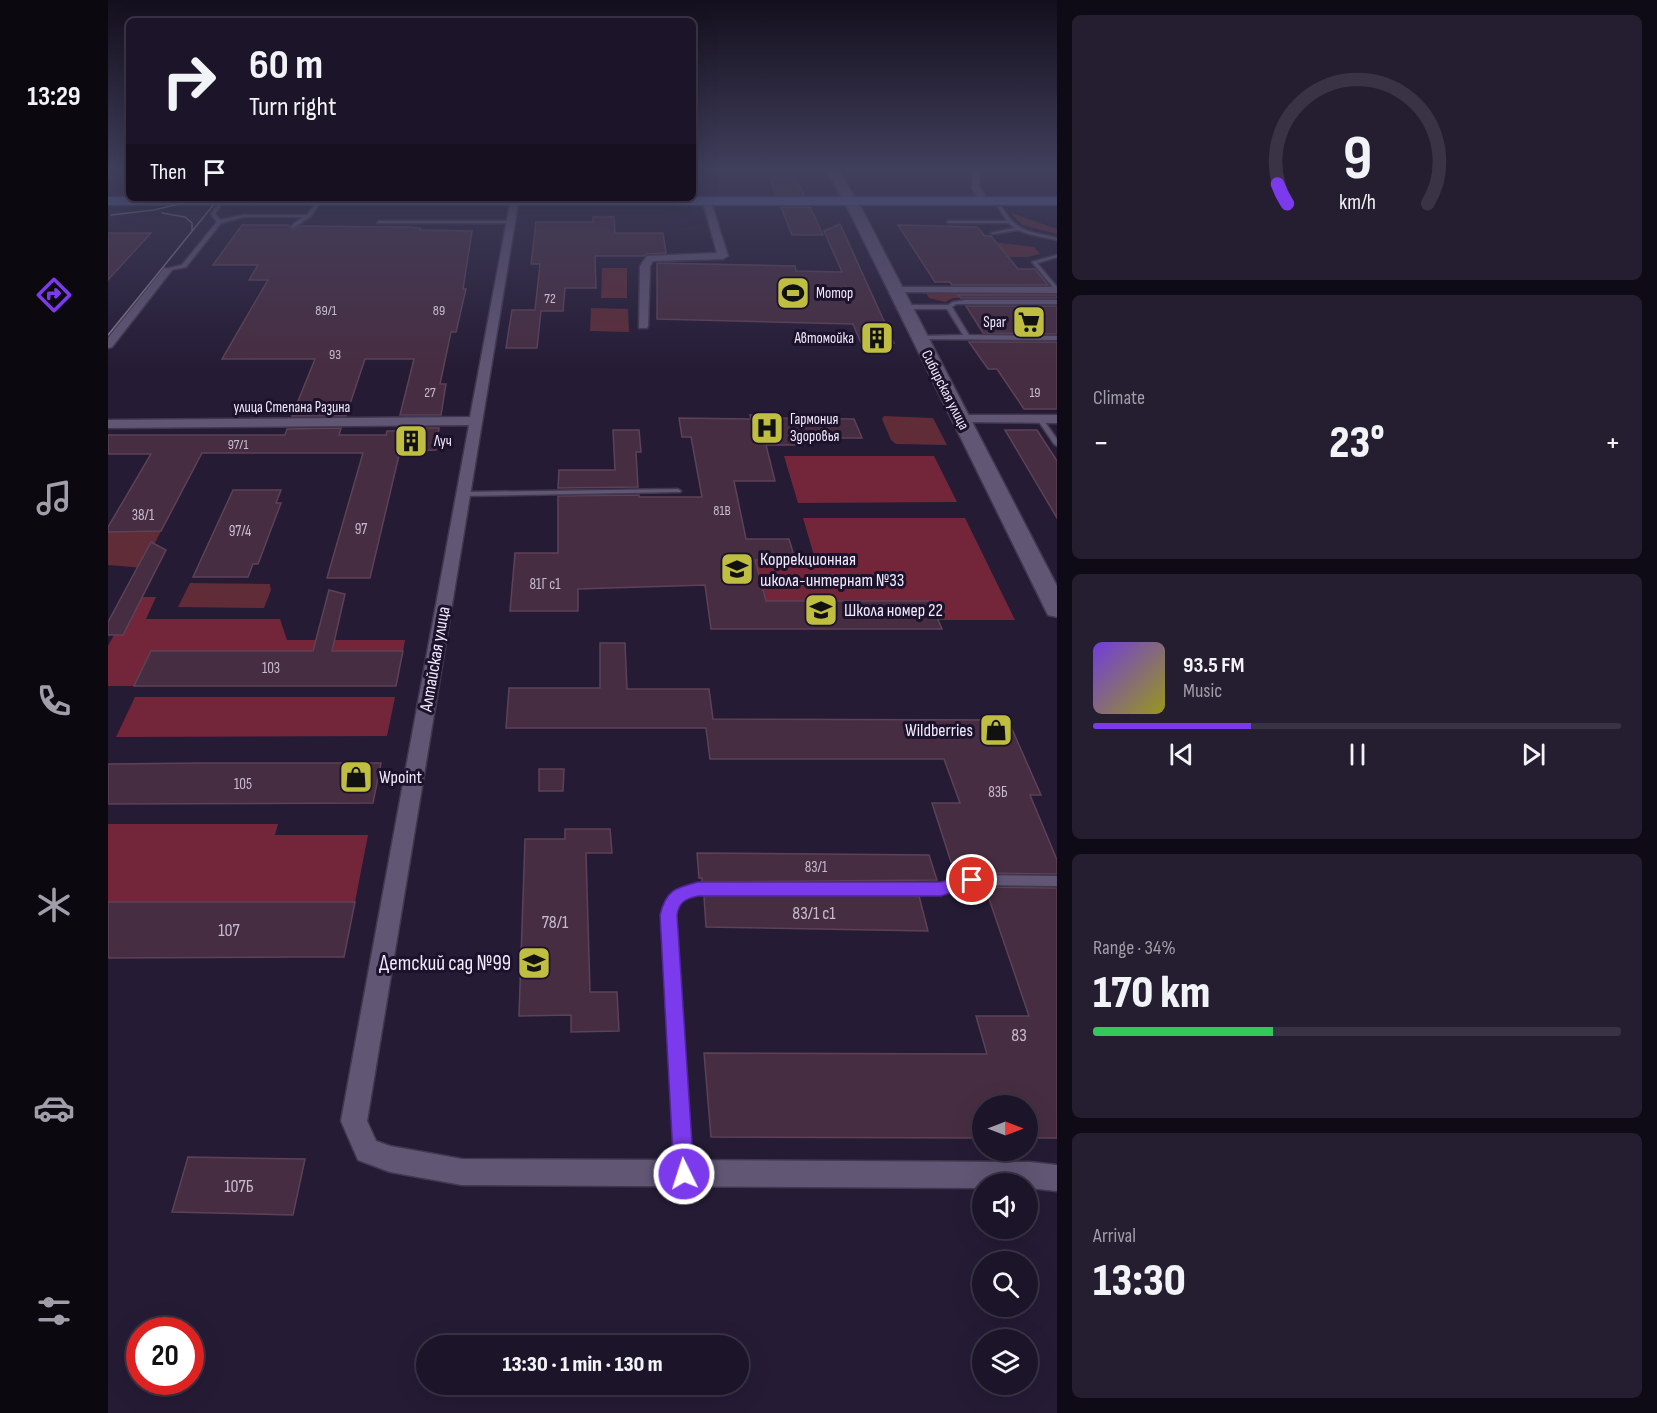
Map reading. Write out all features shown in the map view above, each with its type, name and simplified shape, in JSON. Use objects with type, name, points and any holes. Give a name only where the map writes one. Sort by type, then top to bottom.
[{"type":"main road","name":"Сибирская улица","points":[[868,237],[1057,608]]},
{"type":"street","name":"Алтайская улица","points":[[509,237],[354,1120],[367,1151],[390,1159],[462,1172],[684,1174]]},
{"type":"street","points":[[643,326],[645,266],[650,258],[723,256],[715,237]]},
{"type":"street","points":[[108,345],[167,270]]},
{"type":"street","points":[[894,289],[1057,290]]},
{"type":"street","points":[[960,419],[1057,419]]},
{"type":"street","name":"улица Степана Разина","points":[[108,424],[477,421]]},
{"type":"street","points":[[684,1174],[1030,1175],[1057,1178]]},
{"type":"lane","points":[[167,270],[184,266],[207,237]]},
{"type":"lane","points":[[1057,256],[1034,262],[1057,290]]},
{"type":"lane","points":[[903,307],[949,307],[955,303],[965,302],[1057,302]]},
{"type":"lane","points":[[949,307],[967,337]]},
{"type":"lane","points":[[918,337],[1057,338]]},
{"type":"lane","points":[[1040,419],[1057,444]]},
{"type":"lane","points":[[464,494],[678,491]]},
{"type":"lane","points":[[684,1174],[668,915],[671,902],[680,894],[698,889],[941,889],[972,880],[1057,881]]},
{"type":"shaded area","points":[[993,242],[1034,247],[1040,254],[1027,257],[984,257]]},
{"type":"shaded area","points":[[602,268],[627,268],[627,298],[601,298]]},
{"type":"shaded area","points":[[1052,290],[1057,298],[953,298],[945,302],[929,298],[925,291]]},
{"type":"shaded area","points":[[591,308],[628,309],[629,332],[590,331]]},
{"type":"shaded area","points":[[884,416],[933,418],[947,445],[896,444],[891,440],[882,419]]},
{"type":"shaded area","points":[[784,456],[934,456],[957,502],[798,503]]},
{"type":"shaded area","points":[[803,518],[965,518],[1015,620],[938,620],[930,601],[766,601],[755,560],[815,559]]},
{"type":"shaded area","points":[[161,531],[151,551],[155,569],[108,565],[108,532]]},
{"type":"shaded area","points":[[190,583],[270,584],[271,590],[264,608],[178,607]]},
{"type":"shaded area","points":[[142,597],[156,597],[146,619],[280,619],[287,640],[405,640],[403,651],[151,651],[134,686],[108,686],[108,646],[114,635],[123,635]]},
{"type":"shaded area","points":[[135,697],[395,697],[387,736],[116,737]]},
{"type":"shaded area","points":[[108,824],[278,824],[275,835],[368,835],[355,902],[108,902]]},
{"type":"building","points":[[108,237],[147,237],[108,280]]},
{"type":"building","points":[[233,237],[471,237],[463,289],[466,289],[456,332],[451,332],[440,384],[446,384],[441,415],[400,415],[414,359],[365,359],[346,416],[292,416],[315,359],[222,359],[268,280],[249,280],[258,265],[213,265]]},
{"type":"building","points":[[534,237],[664,237],[666,253],[644,256],[595,256],[596,288],[565,288],[563,311],[541,311],[537,348],[506,348],[512,310],[535,310],[540,264],[531,264]]},
{"type":"building","points":[[827,237],[846,237],[894,343],[861,343],[853,324],[657,319],[657,263],[795,266],[796,271],[842,272]]},
{"type":"building","points":[[906,237],[992,237],[1018,269],[1035,269],[1048,285],[952,285],[950,282],[935,282]]},
{"type":"building","points":[[958,295],[1057,295],[1057,298],[961,298]]},
{"type":"building","points":[[966,306],[1057,306],[1057,334],[983,333]]},
{"type":"building","points":[[969,342],[1057,342],[1057,409],[1024,409],[997,369],[988,369]]},
{"type":"building","points":[[750,415],[779,415],[780,418],[854,419],[862,438],[796,438],[798,445],[766,445],[775,481],[734,481],[746,539],[789,539],[795,559],[755,560],[766,601],[930,601],[942,629],[711,629],[705,585],[578,589],[578,611],[510,611],[515,553],[558,553],[558,496],[702,497],[691,437],[682,437],[679,418],[751,419]]},
{"type":"building","points":[[341,428],[339,435],[386,435],[387,431],[396,431],[397,428],[439,428],[436,450],[400,451],[370,578],[327,578],[363,453],[202,453],[161,531],[108,532],[108,527],[151,454],[108,454],[108,435],[285,435],[287,429]]},
{"type":"building","points":[[613,430],[639,430],[641,452],[636,452],[638,487],[558,488],[559,470],[615,470]]},
{"type":"building","points":[[1005,430],[1037,430],[1057,461],[1057,518]]},
{"type":"building","points":[[233,490],[281,490],[276,503],[281,503],[258,564],[253,564],[248,577],[193,577]]},
{"type":"building","points":[[151,542],[166,550],[123,635],[108,635],[108,622]]},
{"type":"building","points":[[329,590],[345,594],[332,651],[403,651],[396,686],[134,686],[151,651],[313,651]]},
{"type":"building","points":[[600,643],[625,643],[627,689],[709,689],[713,719],[1008,720],[1041,795],[1030,795],[1057,860],[1057,874],[980,873],[976,862],[951,862],[932,803],[960,803],[944,759],[710,759],[706,728],[506,728],[509,688],[600,688]]},
{"type":"building","points":[[381,763],[373,803],[108,804],[108,764]]},
{"type":"building","points":[[539,769],[564,769],[563,791],[539,791]]},
{"type":"building","points":[[565,829],[610,829],[612,853],[586,853],[590,992],[617,992],[619,1031],[571,1032],[571,1015],[519,1016],[525,839],[565,839]]},
{"type":"building","points":[[697,853],[929,855],[937,880],[702,882],[702,878],[699,878]]},
{"type":"building","points":[[985,887],[1057,888],[1057,1138],[1038,1138],[1038,1095],[972,1095],[972,1138],[711,1137],[704,1053],[987,1054],[976,1016],[1029,1016]]},
{"type":"building","points":[[704,896],[919,896],[928,931],[706,927]]},
{"type":"building","points":[[108,902],[355,902],[344,957],[108,958]]},
{"type":"building","points":[[188,1157],[305,1159],[293,1215],[172,1212]]},
{"type":"tram line","points":[[108,335],[187,237]]},
{"type":"place","name":"Мотор","points":[[793,293]]},
{"type":"place","name":"Spar","points":[[1029,322]]},
{"type":"place","name":"Автомойка","points":[[877,338]]},
{"type":"place","name":"Гармония Здоровья","points":[[767,428]]},
{"type":"place","name":"Луч","points":[[411,441]]},
{"type":"place","name":"Коррекционная школа-интернат №33","points":[[737,569]]},
{"type":"place","name":"Школа номер 22","points":[[821,610]]},
{"type":"place","name":"Wildberries","points":[[996,730]]},
{"type":"place","name":"Wpoint","points":[[356,777]]},
{"type":"place","name":"Детский сад №99","points":[[534,963]]},
{"type":"route","points":[[684,1174],[668,915],[671,902],[680,894],[698,889],[941,889],[972,880]]}]
